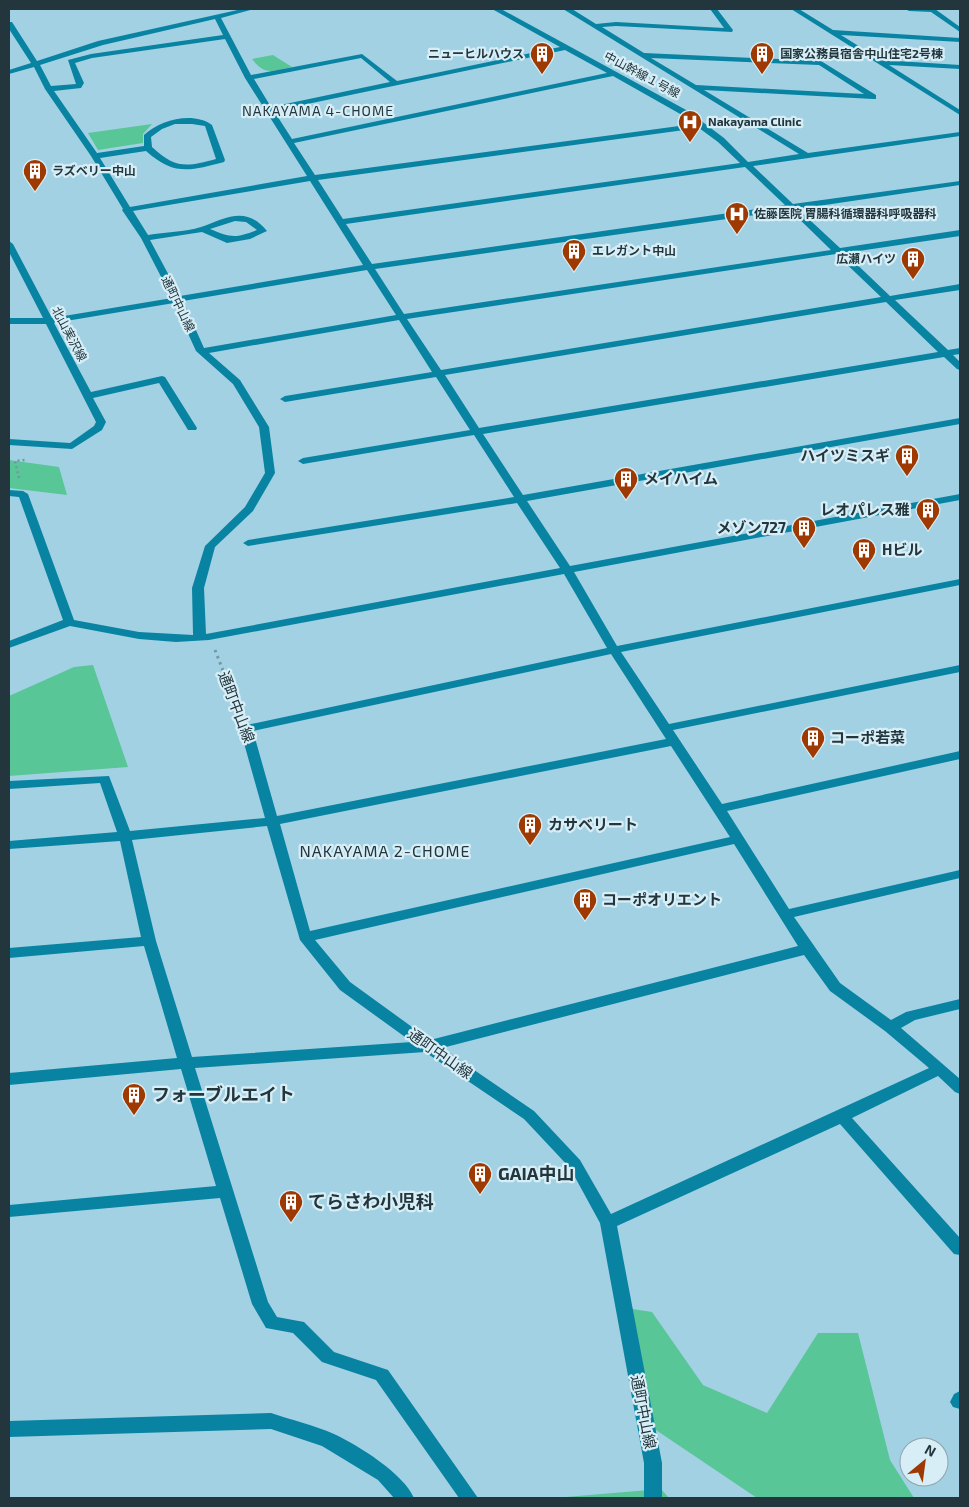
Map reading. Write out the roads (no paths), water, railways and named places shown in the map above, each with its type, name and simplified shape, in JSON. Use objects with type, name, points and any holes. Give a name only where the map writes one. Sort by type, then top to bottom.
[{"type":"street","points":[[9,72],[102,43],[250,9]]},
{"type":"street","name":"中山幹線１号線","points":[[496,9],[685,112],[746,164],[960,367]]},
{"type":"street","points":[[567,9],[806,156]]},
{"type":"street","points":[[595,26],[616,24],[728,30],[714,9]]},
{"type":"street","points":[[796,9],[960,113]]},
{"type":"street","points":[[909,9],[932,9],[960,30]]},
{"type":"street","points":[[217,16],[248,78],[368,267],[566,570],[614,650],[719,809],[807,949],[834,987],[890,1027],[960,1088]]},
{"type":"street","name":"通町中山線","points":[[9,24],[36,64],[49,89],[95,156],[126,210],[145,238],[201,350],[237,382],[264,427],[270,473],[249,509],[210,546],[198,588],[200,638]]},
{"type":"street","points":[[832,32],[960,40]]},
{"type":"street","points":[[49,89],[78,86],[80,83],[71,62],[76,60],[91,56],[228,36]]},
{"type":"street","points":[[269,110],[565,48]]},
{"type":"street","points":[[643,55],[821,63],[873,98],[695,87]]},
{"type":"street","points":[[248,78],[362,56],[396,84]]},
{"type":"street","points":[[880,62],[960,66]]},
{"type":"street","points":[[289,142],[613,74]]},
{"type":"street","points":[[95,156],[148,148],[168,165],[182,167],[221,160],[208,125],[196,121],[177,122],[154,128],[147,137],[148,148]]},
{"type":"street","points":[[126,210],[312,178],[701,125]]},
{"type":"street","points":[[340,222],[960,134]]},
{"type":"street","points":[[9,320],[48,321],[368,267],[960,183]]},
{"type":"street","points":[[145,238],[203,229],[222,220],[242,218],[256,222],[263,231],[247,237],[227,240],[203,229]]},
{"type":"street","points":[[201,350],[401,317],[960,233]]},
{"type":"street","name":"北山実沢線","points":[[9,244],[101,422],[92,432],[72,446],[9,442]]},
{"type":"street","points":[[285,399],[960,287]]},
{"type":"street","points":[[303,461],[960,351]]},
{"type":"street","points":[[88,396],[162,380],[192,428]]},
{"type":"street","points":[[248,543],[520,499],[960,421]]},
{"type":"street","points":[[9,493],[23,494],[69,622]]},
{"type":"street","points":[[9,645],[69,622],[101,631],[200,638],[960,497]]},
{"type":"street","points":[[614,650],[960,582]]},
{"type":"street","name":"通町中山線","points":[[614,650],[246,729],[274,821],[305,937],[345,986],[428,1046],[530,1115],[575,1164],[608,1223],[653,1463],[653,1498]]},
{"type":"street","points":[[666,728],[960,668]]},
{"type":"street","points":[[9,845],[274,821],[675,741]]},
{"type":"street","points":[[719,809],[960,755]]},
{"type":"street","points":[[9,785],[105,779],[125,836],[148,941],[260,1304],[272,1323],[298,1327],[328,1357],[382,1375],[469,1498]]},
{"type":"street","points":[[305,937],[738,839]]},
{"type":"street","points":[[786,914],[960,874]]},
{"type":"street","points":[[9,953],[148,941]]},
{"type":"street","points":[[9,1079],[186,1063],[428,1046],[807,949]]},
{"type":"street","points":[[890,1027],[911,1016],[960,1004]]},
{"type":"street","points":[[608,1223],[940,1069]]},
{"type":"street","points":[[842,1116],[960,1250]]},
{"type":"street","points":[[9,1211],[225,1191]]},
{"type":"street","points":[[9,1429],[271,1421],[328,1440],[384,1474],[405,1498]]},
{"type":"place","name":"ニューヒルハウス","points":[[542,75]]},
{"type":"place","name":"国家公務員宿舎中山住宅2号棟","points":[[762,75]]},
{"type":"place","name":"Nakayama Clinic","points":[[690,143]]},
{"type":"place","name":"ラズベリー中山","points":[[35,192]]},
{"type":"place","name":"佐藤医院 胃腸科循環器科呼吸器科","points":[[737,235]]},
{"type":"place","name":"エレガント中山","points":[[574,272]]},
{"type":"place","name":"広瀬ハイツ","points":[[913,280]]},
{"type":"place","name":"ハイツミスギ","points":[[907,477]]},
{"type":"place","name":"メイハイム","points":[[626,500]]},
{"type":"place","name":"レオパレス雅","points":[[928,531]]},
{"type":"place","name":"メゾン727","points":[[804,549]]},
{"type":"place","name":"Hビル","points":[[864,571]]},
{"type":"place","name":"コーポ若菜","points":[[813,759]]},
{"type":"place","name":"カサベリート","points":[[530,846]]},
{"type":"place","name":"コーポオリエント","points":[[585,921]]},
{"type":"place","name":"フォーブルエイト","points":[[134,1116]]},
{"type":"place","name":"GAIA中山","points":[[480,1195]]},
{"type":"place","name":"てらさわ小児科","points":[[291,1223]]},
{"type":"district","name":"NAKAYAMA 4-CHOME","points":[[318,111]]},
{"type":"district","name":"NAKAYAMA 2-CHOME","points":[[385,851]]}]
